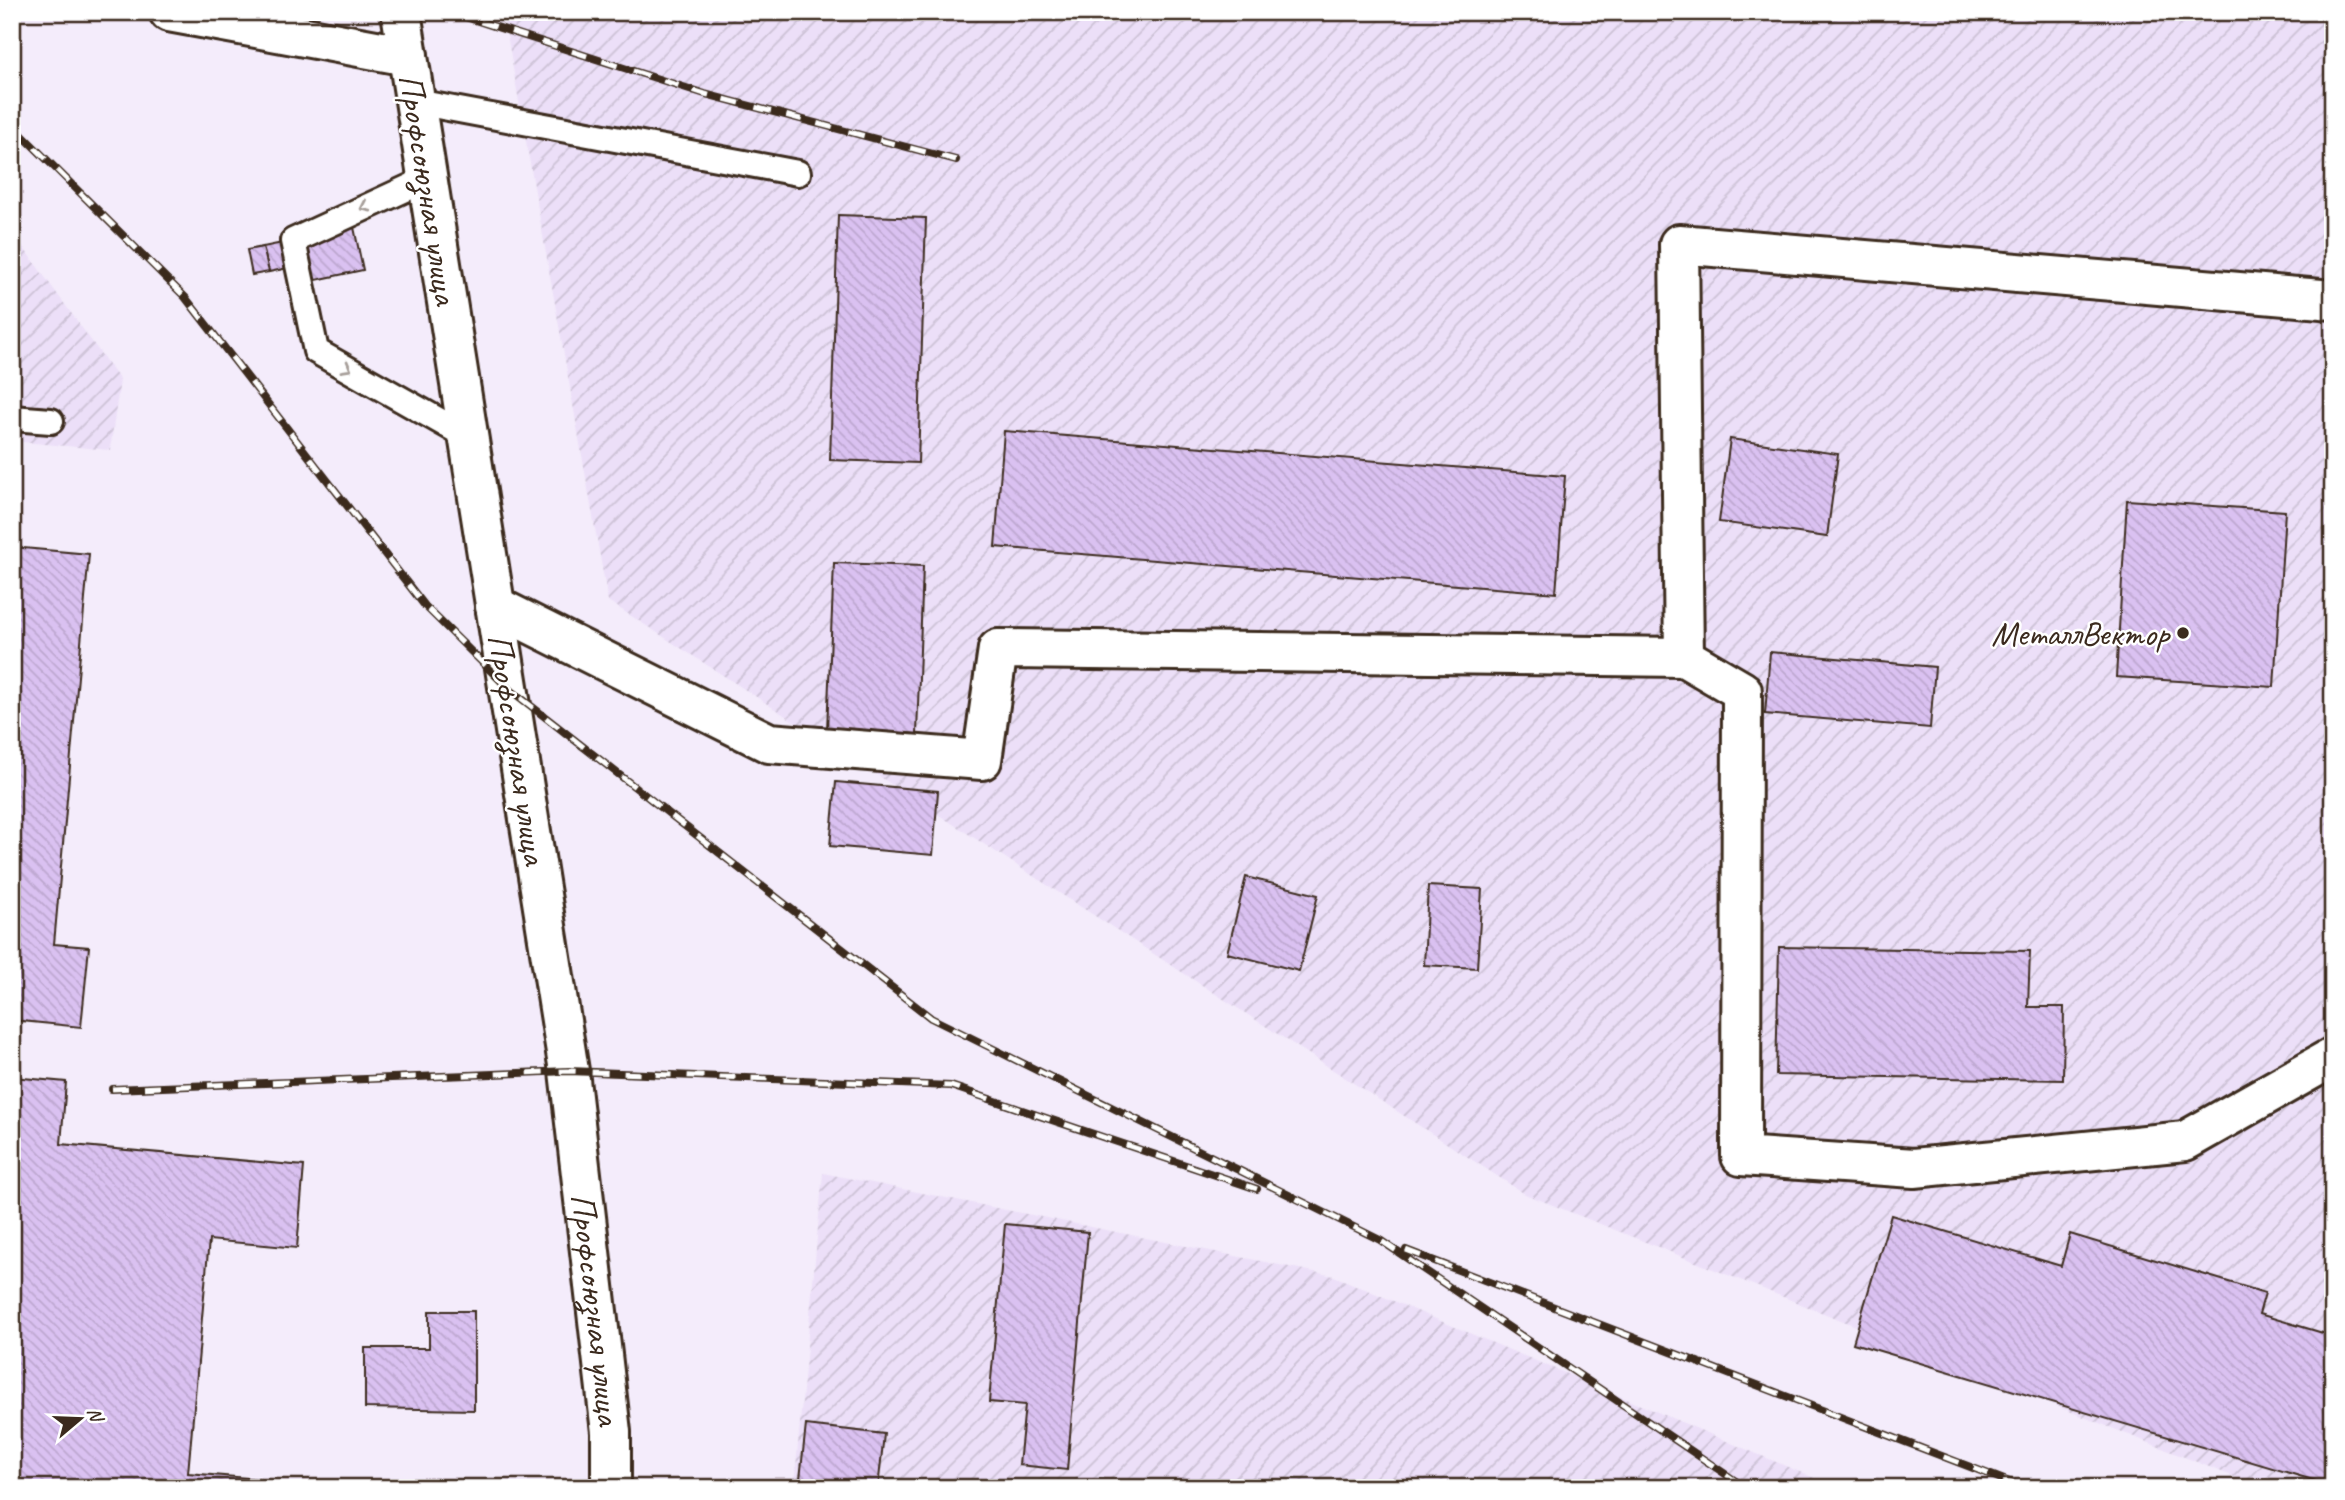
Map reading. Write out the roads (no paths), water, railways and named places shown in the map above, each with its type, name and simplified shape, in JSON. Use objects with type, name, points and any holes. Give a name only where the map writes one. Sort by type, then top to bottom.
[{"type":"street","points":[[169,12],[408,56]]},
{"type":"street","name":"Профсоюзная улица","points":[[401,12],[569,1071],[611,1432],[611,1488]]},
{"type":"street","points":[[1684,657],[1679,244],[2333,300]]},
{"type":"street","points":[[495,606],[769,743],[982,760],[998,649],[1684,657],[1742,691],[1741,1156],[1914,1168],[2185,1141],[2333,1057]]},
{"type":"lane","points":[[416,102],[798,173]]},
{"type":"lane","points":[[427,179],[293,241],[316,351],[468,437]]},
{"type":"lane","points":[[12,418],[51,421]]},
{"type":"railway","points":[[450,12],[705,94],[956,160]]},
{"type":"railway","points":[[12,125],[185,297],[425,606],[508,688],[931,1018],[1380,1240],[1746,1488]]},
{"type":"railway","points":[[112,1089],[569,1071],[951,1086],[1257,1189]]},
{"type":"railway","points":[[1406,1250],[2025,1488]]},
{"type":"place","name":"МеталлВектор","points":[[2183,633]]}]
